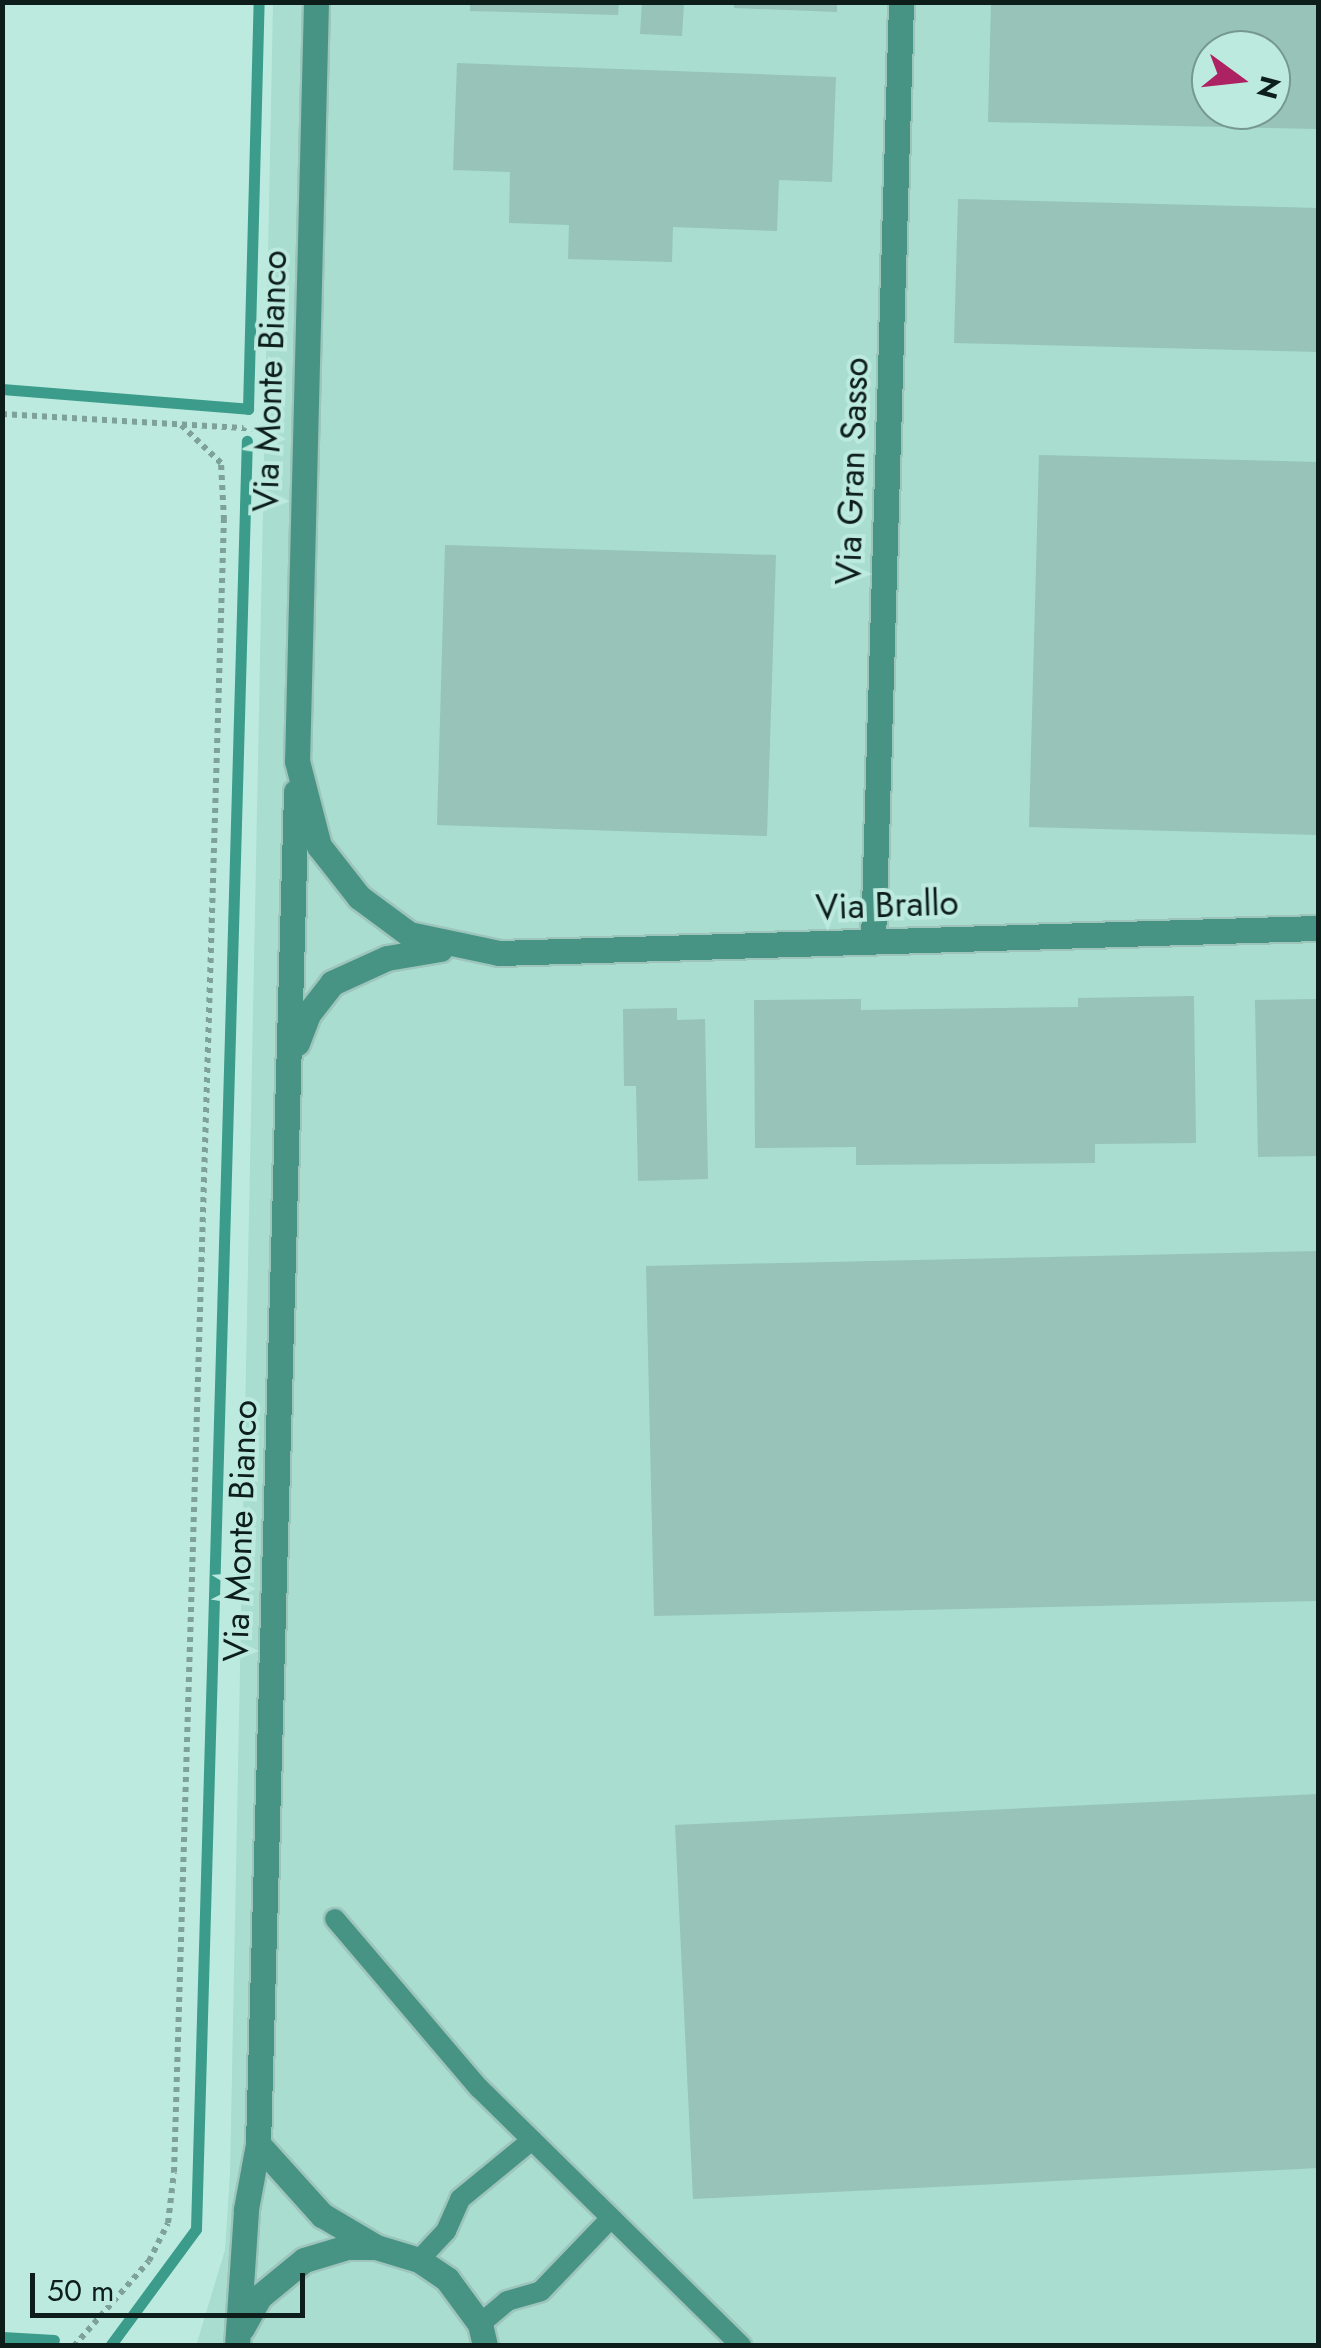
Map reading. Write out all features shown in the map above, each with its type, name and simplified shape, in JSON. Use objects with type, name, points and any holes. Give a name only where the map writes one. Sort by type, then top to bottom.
[{"type":"street","name":"Via Monte Bianco","points":[[237,2346],[246,2209],[258,2144],[316,2]]},
{"type":"street","name":"Via Gran Sasso","points":[[873,941],[901,2]]},
{"type":"street","name":"Via Monte Bianco","points":[[297,761],[319,846],[359,898],[410,934]]},
{"type":"street","name":"Via Brallo","points":[[410,934],[499,953],[1318,928]]},
{"type":"street","name":"Via Brallo","points":[[288,1067],[308,1014],[332,983],[387,958],[458,947]]},
{"type":"street","points":[[258,2144],[322,2215],[376,2247],[419,2260],[447,2279],[483,2335]]},
{"type":"street","points":[[237,2346],[259,2297],[304,2260],[347,2247],[376,2247]]},
{"type":"lane","points":[[335,1919],[532,2140],[742,2346]]},
{"type":"lane","points":[[419,2260],[446,2231],[460,2199],[532,2140]]},
{"type":"lane","points":[[483,2335],[508,2301],[540,2291],[611,2218]]},
{"type":"path","points":[[2,414],[304,432]]},
{"type":"path","points":[[74,2346],[149,2262],[168,2223],[174,2172],[224,520],[221,463],[180,424]]},
{"type":"shaded area","points":[[273,3],[1318,3],[1318,2345],[196,2346],[225,2250],[230,2174]]},
{"type":"building","points":[[470,2],[619,2],[618,15],[470,11]]},
{"type":"building","points":[[642,2],[684,4],[682,36],[640,34]]},
{"type":"building","points":[[734,2],[837,2],[837,12],[734,8]]},
{"type":"building","points":[[991,2],[1318,2],[1318,129],[1291,128],[1291,30],[1191,30],[1191,126],[988,122]]},
{"type":"building","points":[[457,63],[836,77],[832,182],[779,180],[777,231],[673,227],[672,262],[568,259],[569,225],[509,223],[510,172],[453,170]]},
{"type":"building","points":[[958,199],[1318,208],[1318,352],[954,343]]},
{"type":"building","points":[[1039,455],[1318,462],[1318,835],[1029,827]]},
{"type":"building","points":[[445,545],[776,555],[767,836],[437,825]]},
{"type":"building","points":[[1194,996],[1196,1143],[1095,1144],[1095,1163],[856,1165],[856,1147],[755,1148],[754,1000],[861,999],[861,1010],[1078,1007],[1078,998]]},
{"type":"building","points":[[1318,999],[1318,1156],[1258,1157],[1255,1000]]},
{"type":"building","points":[[677,1008],[677,1020],[705,1019],[708,1179],[638,1181],[636,1086],[624,1086],[623,1009]]},
{"type":"building","points":[[1318,1251],[1318,1601],[654,1616],[646,1266]]},
{"type":"building","points":[[1318,1794],[1318,2168],[693,2199],[675,1825]]},
{"type":"waterway","points":[[2,389],[248,409],[259,2]]},
{"type":"waterway","points":[[110,2346],[196,2229],[247,441]]},
{"type":"waterway","points":[[2,2337],[54,2340]]}]
